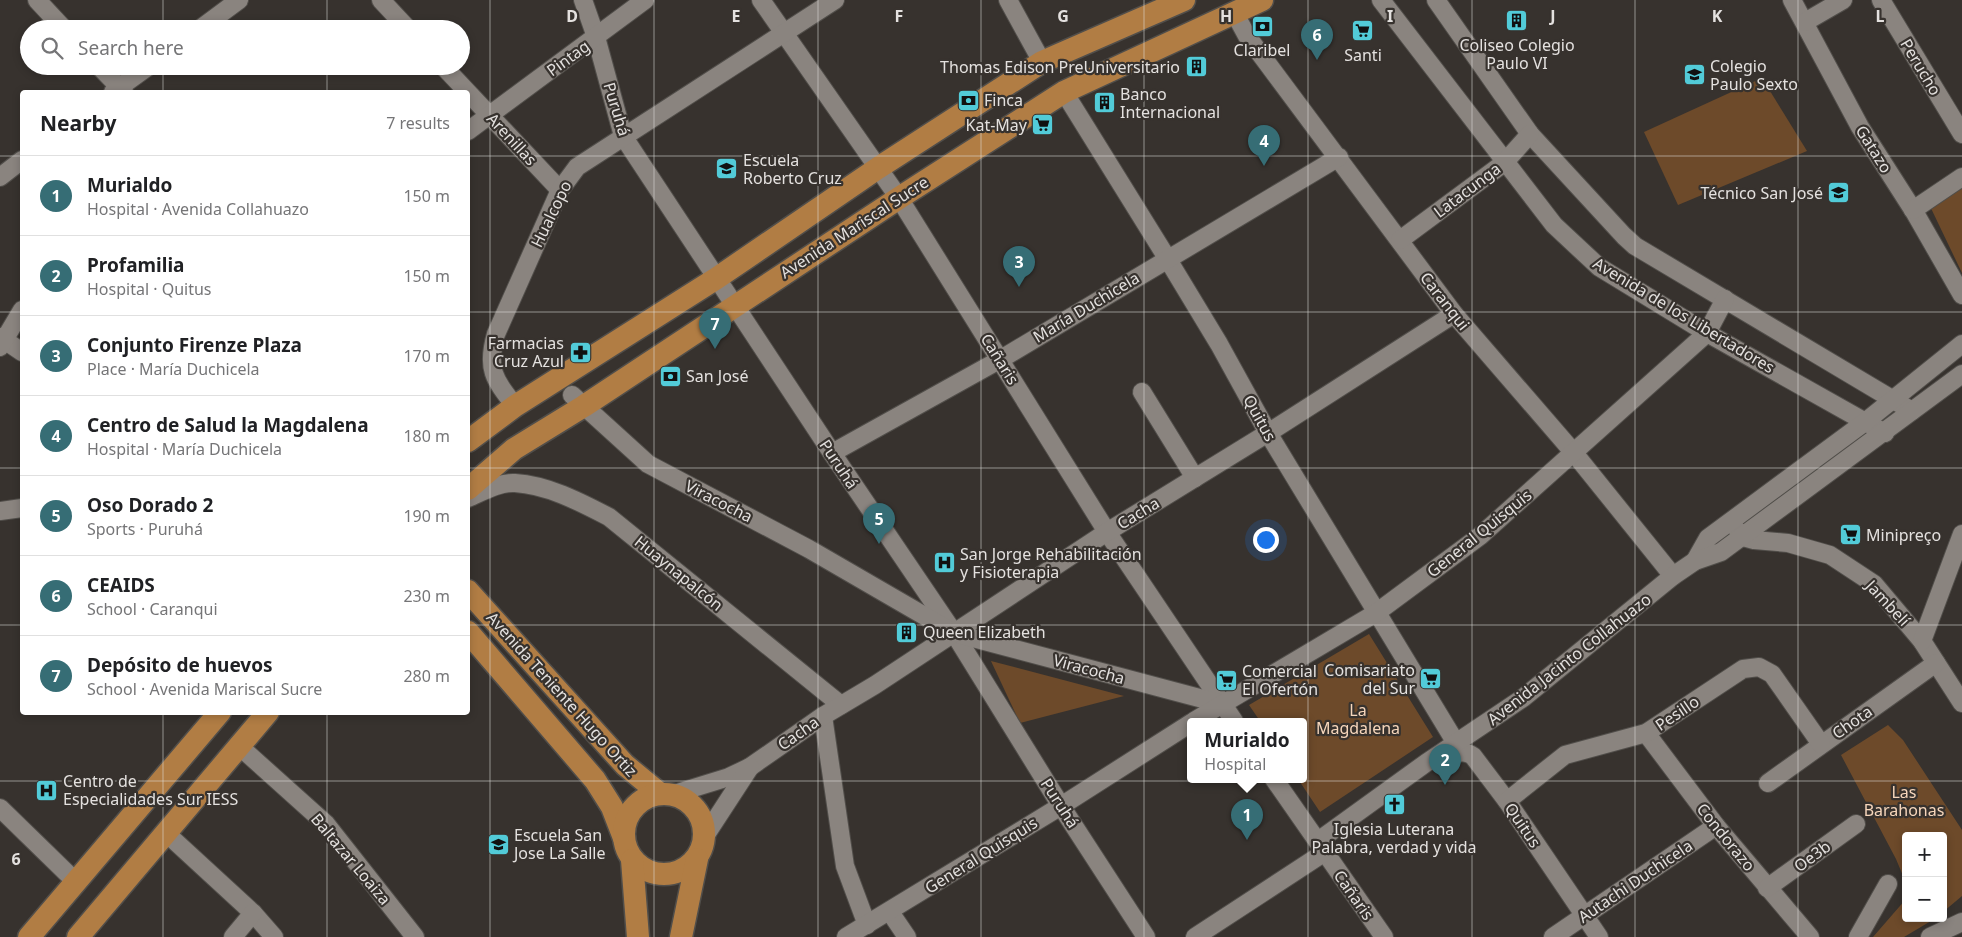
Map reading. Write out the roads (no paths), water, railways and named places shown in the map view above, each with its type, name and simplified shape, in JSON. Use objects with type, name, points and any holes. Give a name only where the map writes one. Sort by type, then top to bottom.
[{"type":"main road","name":"Avenida Mariscal Sucre","points":[[470,440],[515,406],[717,278],[878,168],[1042,62],[1184,0]]},
{"type":"main road","name":"Avenida Mariscal Sucre","points":[[477,488],[514,450],[578,401],[735,306],[898,198],[1064,92],[1262,0]]},
{"type":"main road","name":"Avenida Teniente Hugo Ortiz","points":[[470,593],[625,765],[666,794]]},
{"type":"main road","name":"Avenida Teniente Hugo Ortiz","points":[[470,634],[595,780],[612,807],[624,838]]},
{"type":"main road","points":[[29,937],[217,715]]},
{"type":"main road","points":[[78,937],[238,745],[265,715]]},
{"type":"main road","points":[[638,937],[632,860],[624,838],[626,820],[635,805],[646,798],[666,794],[687,800],[697,809],[703,822],[705,836],[697,859],[681,937]]},
{"type":"main road","points":[[632,860],[649,871],[666,874],[682,870],[697,859]]},
{"type":"street","points":[[37,0],[56,20]]},
{"type":"street","points":[[212,20],[239,0]]},
{"type":"street","points":[[381,0],[400,20]]},
{"type":"street","name":"Puruhá","points":[[583,0],[596,37],[623,136],[832,453],[954,633],[1061,806],[1146,937]]},
{"type":"street","name":"Pintag","points":[[470,130],[645,0]]},
{"type":"street","name":"Cañaris","points":[[761,0],[898,198],[1001,359],[1107,532],[1232,718]]},
{"type":"street","name":"Hualcopo","points":[[515,406],[496,382],[490,365],[491,350],[560,190],[577,167],[835,0]]},
{"type":"street","points":[[1008,0],[1042,62]]},
{"type":"street","name":"Avenida de los Libertadores","points":[[1381,0],[1504,163],[1554,225],[1599,267],[1707,333],[1885,433]]},
{"type":"street","points":[[1436,0],[1530,134],[1630,241],[1912,411]]},
{"type":"street","name":"Gatazo","points":[[1792,0],[1860,127],[1913,210],[1962,296]]},
{"type":"street","points":[[1805,22],[1843,0]]},
{"type":"street","name":"Perucho","points":[[1881,0],[1962,134]]},
{"type":"street","name":"Caranqui","points":[[1234,12],[1247,36],[1339,157],[1454,314],[1574,453],[1673,576]]},
{"type":"street","points":[[107,75],[118,90]]},
{"type":"street","points":[[120,90],[138,75]]},
{"type":"street","name":"Arenillas","points":[[452,75],[466,90]]},
{"type":"street","name":"Quitus","points":[[1064,92],[1219,344],[1268,433],[1376,614],[1456,743]]},
{"type":"street","name":"Arenillas","points":[[470,94],[560,190]]},
{"type":"street","name":"Latacunga","points":[[1400,240],[1504,163],[1530,134]]},
{"type":"street","name":"María Duchicela","points":[[832,453],[1001,359],[1167,258],[1339,157]]},
{"type":"street","points":[[0,177],[20,162]]},
{"type":"street","points":[[1913,210],[1962,177]]},
{"type":"street","name":"General Quisquis","points":[[1199,718],[1376,614],[1480,536],[1707,333],[1725,299]]},
{"type":"street","points":[[20,313],[1,341],[20,351]]},
{"type":"street","name":"Cacha","points":[[666,794],[729,777],[750,767],[823,716],[954,633],[1107,532],[1268,433],[1454,314]]},
{"type":"street","name":"Avenida Jacinto Collahuazo","points":[[1695,561],[1708,538],[1865,422],[1962,344]]},
{"type":"street","name":"Avenida Jacinto Collahuazo","points":[[1195,937],[1322,847],[1426,763],[1523,698],[1673,576],[1695,561],[1721,552],[1743,537],[1962,374]]},
{"type":"street","points":[[1142,392],[1195,478]]},
{"type":"street","name":"Viracocha","points":[[578,401],[648,464],[730,506],[879,588],[954,633],[1222,704]]},
{"type":"street","name":"Huaynapalcón","points":[[477,488],[514,483],[546,490],[573,498],[609,517],[841,705]]},
{"type":"street","points":[[0,511],[20,508]]},
{"type":"street","points":[[1730,521],[1743,537]]},
{"type":"street","name":"Jambelí","points":[[1743,537],[1754,540],[1788,543],[1830,555],[1874,584],[1922,641],[1962,703]]},
{"type":"street","points":[[1922,641],[1961,541]]},
{"type":"street","name":"Viracocha","points":[[879,588],[896,592],[907,585],[910,576],[908,566]]},
{"type":"street","name":"Chota","points":[[1768,782],[1936,663]]},
{"type":"street","name":"Pesillo","points":[[1507,801],[1565,755],[1646,733],[1743,668],[1759,667],[1772,674],[1821,744]]},
{"type":"street","points":[[823,716],[845,866],[867,925]]},
{"type":"street","name":"General Quisquis","points":[[846,937],[890,912],[1061,806],[1187,725]]},
{"type":"street","name":"Condorazo","points":[[1646,733],[1716,826],[1810,937]]},
{"type":"street","name":"Baltazar Loaiza","points":[[238,745],[326,824],[414,937]]},
{"type":"street","name":"Quitus","points":[[1426,763],[1435,765],[1460,752],[1467,752],[1473,756],[1507,801],[1599,937]]},
{"type":"street","name":"Cacha","points":[[705,836],[750,767]]},
{"type":"street","name":"Cañaris","points":[[1277,783],[1384,937]]},
{"type":"street","points":[[0,808],[76,882]]},
{"type":"street","name":"Oe3b","points":[[1768,888],[1856,824]]},
{"type":"street","name":"Autachi Duchicela","points":[[1553,937],[1716,826]]},
{"type":"street","points":[[165,832],[253,913],[274,937]]},
{"type":"street","points":[[1858,937],[1888,884]]},
{"type":"street","points":[[890,912],[907,937]]},
{"type":"street","points":[[233,937],[253,913]]},
{"type":"street","points":[[1936,934],[1962,913]]},
{"type":"street","points":[[1936,934],[1962,922]]},
{"type":"place","name":"Coliseo Colegio Paulo VI","points":[[1517,21]]},
{"type":"place","name":"Claribel","points":[[1262,26]]},
{"type":"place","name":"Santi","points":[[1363,31]]},
{"type":"place","name":"CEAIDS","points":[[1317,60]]},
{"type":"place","name":"Thomas Edison PreUniversitario","points":[[1196,67]]},
{"type":"place","name":"Colegio Paulo Sexto","points":[[1694,75]]},
{"type":"place","name":"Finca","points":[[968,100]]},
{"type":"place","name":"Banco Internacional","points":[[1104,103]]},
{"type":"place","name":"Kat-May","points":[[1043,125]]},
{"type":"place","name":"Centro de Salud la Magdalena","points":[[1264,166]]},
{"type":"place","name":"Escuela Roberto Cruz","points":[[727,169]]},
{"type":"place","name":"Técnico San José","points":[[1839,193]]},
{"type":"place","name":"Conjunto Firenze Plaza","points":[[1019,287]]},
{"type":"place","name":"Depósito de huevos","points":[[715,349]]},
{"type":"place","name":"Farmacias Cruz Azul","points":[[580,352]]},
{"type":"place","name":"San José","points":[[670,376]]},
{"type":"place","name":"Minipreço","points":[[1850,535]]},
{"type":"place","name":"Oso Dorado 2","points":[[879,544]]},
{"type":"place","name":"San Jorge Rehabilitación y Fisioterapia","points":[[944,563]]},
{"type":"place","name":"Queen Elizabeth","points":[[907,632]]},
{"type":"place","name":"Comisariato del Sur","points":[[1431,679]]},
{"type":"place","name":"Comercial El Ofertón","points":[[1226,680]]},
{"type":"place","name":"Profamilia","points":[[1445,785]]},
{"type":"place","name":"Centro de Especialidades Sur IESS","points":[[47,790]]},
{"type":"place","name":"Iglesia Luterana Palabra, verdad y vida","points":[[1394,805]]},
{"type":"place","name":"Murialdo","points":[[1247,840]]},
{"type":"place","name":"Escuela San Jose La Salle","points":[[498,844]]},
{"type":"park label","name":"La Magdalena","points":[[1358,719]]},
{"type":"park label","name":"Las Barahonas","points":[[1904,801]]}]
